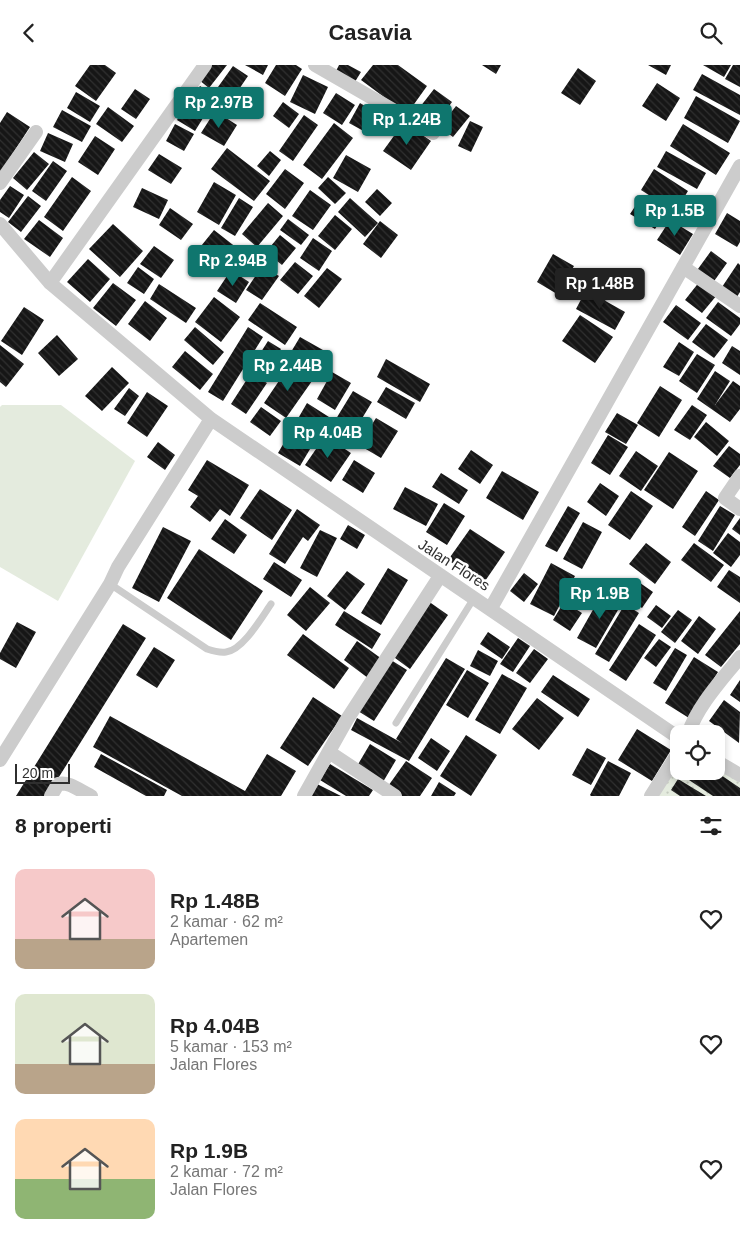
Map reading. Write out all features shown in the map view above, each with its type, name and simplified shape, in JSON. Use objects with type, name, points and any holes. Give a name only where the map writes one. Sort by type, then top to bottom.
[{"type":"street","points":[[50,283],[204,65]]},
{"type":"street","points":[[315,65],[433,133]]},
{"type":"street","points":[[0,183],[36,132]]},
{"type":"street","points":[[491,608],[740,166]]},
{"type":"street","name":"Jalan Flores","points":[[0,224],[50,283],[211,419],[670,732]]},
{"type":"street","points":[[683,267],[740,306]]},
{"type":"street","points":[[0,760],[211,419]]},
{"type":"street","points":[[740,476],[726,498],[740,509]]},
{"type":"street","points":[[304,796],[346,721],[440,576]]},
{"type":"street","points":[[691,725],[702,706],[740,657]]},
{"type":"street","points":[[329,752],[395,796]]},
{"type":"street","points":[[725,766],[740,775]]},
{"type":"street","points":[[652,796],[670,767]]},
{"type":"street","points":[[50,796],[58,784],[62,783],[69,784],[91,796]]},
{"type":"lane","points":[[110,584],[207,649],[219,652],[228,652],[236,649],[246,639],[271,604]]},
{"type":"lane","points":[[396,723],[474,598]]},
{"type":"shaded area","points":[[2,405],[61,405],[135,461],[58,601],[0,567],[0,407]]},
{"type":"shaded area","points":[[670,766],[670,780],[725,780],[725,766],[740,775],[740,796],[651,796]]},
{"type":"building","points":[[90,65],[105,65],[116,73],[96,101],[75,86]]},
{"type":"building","points":[[210,65],[227,65],[209,88],[199,80]]},
{"type":"building","points":[[245,65],[268,65],[263,75]]},
{"type":"building","points":[[276,65],[296,65],[302,69],[285,96],[265,83]]},
{"type":"building","points":[[339,65],[348,65],[361,72],[353,85],[334,75]]},
{"type":"building","points":[[373,65],[398,65],[427,86],[407,114],[361,80]]},
{"type":"building","points":[[482,65],[501,65],[496,74]]},
{"type":"building","points":[[648,65],[671,65],[666,75]]},
{"type":"building","points":[[703,65],[731,65],[724,77]]},
{"type":"building","points":[[733,65],[740,65],[740,87],[725,79]]},
{"type":"building","points":[[233,66],[248,76],[233,98],[218,87]]},
{"type":"building","points":[[578,68],[596,81],[580,105],[561,93]]},
{"type":"building","points":[[702,74],[740,95],[740,115],[693,90]]},
{"type":"building","points":[[303,75],[328,87],[315,114],[290,102]]},
{"type":"building","points":[[657,83],[680,98],[666,121],[642,106]]},
{"type":"building","points":[[200,86],[217,97],[210,107],[193,96]]},
{"type":"building","points":[[135,89],[150,99],[136,119],[121,109]]},
{"type":"building","points":[[434,89],[452,102],[432,130],[413,116]]},
{"type":"building","points":[[76,92],[100,106],[90,122],[67,108]]},
{"type":"building","points":[[336,93],[355,105],[342,125],[323,113]]},
{"type":"building","points":[[696,96],[740,121],[728,143],[684,118]]},
{"type":"building","points":[[190,99],[208,110],[195,131],[177,120]]},
{"type":"building","points":[[283,102],[299,114],[289,128],[273,116]]},
{"type":"building","points":[[360,103],[380,115],[369,134],[349,123]]},
{"type":"building","points":[[456,106],[470,116],[453,137],[440,127]]},
{"type":"building","points":[[108,107],[134,126],[122,142],[96,124]]},
{"type":"building","points":[[62,110],[91,126],[82,142],[53,127]]},
{"type":"building","points":[[215,111],[237,125],[224,146],[201,133]]},
{"type":"building","points":[[7,112],[30,127],[0,173],[0,123]]},
{"type":"building","points":[[304,115],[318,125],[293,161],[279,151]]},
{"type":"building","points":[[470,121],[483,127],[471,152],[458,146]]},
{"type":"building","points":[[404,122],[431,141],[411,170],[383,151]]},
{"type":"building","points":[[334,123],[353,138],[322,179],[303,165]]},
{"type":"building","points":[[175,124],[194,134],[184,151],[166,141]]},
{"type":"building","points":[[683,124],[730,153],[716,175],[670,146]]},
{"type":"building","points":[[48,133],[73,144],[65,162],[40,151]]},
{"type":"building","points":[[95,136],[115,149],[98,175],[78,162]]},
{"type":"building","points":[[227,148],[270,181],[254,201],[211,169]]},
{"type":"building","points":[[270,151],[281,160],[269,176],[257,166]]},
{"type":"building","points":[[666,151],[706,173],[697,189],[657,167]]},
{"type":"building","points":[[34,152],[49,164],[27,190],[13,178]]},
{"type":"building","points":[[159,154],[182,168],[171,184],[148,170]]},
{"type":"building","points":[[346,155],[371,169],[358,192],[333,178]]},
{"type":"building","points":[[53,161],[67,171],[46,201],[32,191]]},
{"type":"building","points":[[285,169],[304,183],[285,209],[266,194]]},
{"type":"building","points":[[654,169],[688,191],[675,212],[641,190]]},
{"type":"building","points":[[72,177],[91,191],[63,231],[44,217]]},
{"type":"building","points":[[328,177],[346,193],[335,204],[318,188]]},
{"type":"building","points":[[214,182],[236,195],[219,225],[197,212]]},
{"type":"building","points":[[10,186],[24,195],[9,218],[0,212],[0,200]]},
{"type":"building","points":[[142,188],[168,200],[159,219],[133,207]]},
{"type":"building","points":[[377,189],[392,203],[380,216],[365,202]]},
{"type":"building","points":[[310,190],[331,205],[313,230],[292,216]]},
{"type":"building","points":[[28,196],[41,206],[21,232],[8,222]]},
{"type":"building","points":[[239,198],[253,207],[235,236],[221,228]]},
{"type":"building","points":[[350,198],[378,223],[365,237],[338,212]]},
{"type":"building","points":[[640,199],[665,214],[655,229],[630,214]]},
{"type":"building","points":[[268,203],[283,216],[257,247],[242,234]]},
{"type":"building","points":[[170,208],[193,224],[181,240],[159,225]]},
{"type":"building","points":[[727,213],[740,221],[740,242],[737,247],[715,234]]},
{"type":"building","points":[[335,215],[352,229],[335,250],[318,236]]},
{"type":"building","points":[[288,219],[309,235],[301,245],[280,230]]},
{"type":"building","points":[[39,220],[63,238],[50,257],[24,239]]},
{"type":"building","points":[[670,220],[693,234],[680,255],[657,240]]},
{"type":"building","points":[[380,221],[398,235],[381,258],[363,244]]},
{"type":"building","points":[[113,224],[143,251],[120,277],[89,249]]},
{"type":"building","points":[[214,230],[237,248],[220,269],[197,251]]},
{"type":"building","points":[[280,235],[296,248],[282,265],[266,252]]},
{"type":"building","points":[[313,238],[332,251],[319,271],[300,258]]},
{"type":"building","points":[[243,245],[261,258],[248,276],[230,263]]},
{"type":"building","points":[[154,246],[174,260],[161,278],[140,264]]},
{"type":"building","points":[[711,251],[727,263],[712,284],[695,273]]},
{"type":"building","points":[[553,254],[574,266],[557,294],[537,282]]},
{"type":"building","points":[[88,259],[110,279],[90,302],[67,282]]},
{"type":"building","points":[[295,262],[313,276],[298,294],[280,280]]},
{"type":"building","points":[[738,263],[740,265],[740,292],[735,300],[720,290]]},
{"type":"building","points":[[263,265],[279,276],[262,300],[246,290]]},
{"type":"building","points":[[138,267],[154,279],[144,294],[127,283]]},
{"type":"building","points":[[327,268],[342,279],[319,308],[304,296]]},
{"type":"building","points":[[231,270],[249,282],[236,303],[217,291]]},
{"type":"building","points":[[700,281],[717,295],[702,313],[685,300]]},
{"type":"building","points":[[113,283],[136,300],[116,326],[93,308]]},
{"type":"building","points":[[159,284],[196,308],[186,323],[150,299]]},
{"type":"building","points":[[586,290],[625,312],[615,330],[576,309]]},
{"type":"building","points":[[214,297],[240,317],[221,342],[195,322]]},
{"type":"building","points":[[145,301],[167,318],[150,341],[128,324]]},
{"type":"building","points":[[718,302],[740,318],[740,324],[731,336],[706,318]]},
{"type":"building","points":[[260,303],[297,327],[285,345],[248,320]]},
{"type":"building","points":[[676,305],[701,323],[688,340],[663,322]]},
{"type":"building","points":[[24,307],[44,320],[22,355],[1,341]]},
{"type":"building","points":[[580,315],[613,337],[595,363],[562,341]]},
{"type":"building","points":[[706,324],[728,340],[714,358],[692,342]]},
{"type":"building","points":[[195,327],[224,352],[213,365],[184,340]]},
{"type":"building","points":[[248,327],[263,337],[223,401],[208,392]]},
{"type":"building","points":[[57,335],[78,359],[59,376],[38,353]]},
{"type":"building","points":[[300,337],[323,350],[311,371],[288,357]]},
{"type":"building","points":[[268,341],[281,349],[267,371],[254,363]]},
{"type":"building","points":[[679,342],[694,352],[679,376],[663,367]]},
{"type":"building","points":[[0,345],[24,364],[6,387],[0,382]]},
{"type":"building","points":[[732,346],[740,351],[740,375],[722,363]]},
{"type":"building","points":[[185,351],[213,374],[200,390],[172,367]]},
{"type":"building","points":[[697,354],[715,365],[697,393],[679,381]]},
{"type":"building","points":[[386,359],[430,384],[420,402],[377,377]]},
{"type":"building","points":[[289,366],[312,381],[286,418],[264,403]]},
{"type":"building","points":[[112,367],[129,383],[102,411],[85,396]]},
{"type":"building","points":[[715,371],[730,381],[715,405],[733,381],[740,386],[740,409],[730,422],[697,399]]},
{"type":"building","points":[[332,372],[351,383],[335,410],[317,399]]},
{"type":"building","points":[[251,373],[267,383],[246,414],[231,404]]},
{"type":"building","points":[[660,386],[682,400],[659,437],[637,423]]},
{"type":"building","points":[[386,387],[415,403],[406,419],[377,402]]},
{"type":"building","points":[[129,388],[139,396],[125,416],[114,409]]},
{"type":"building","points":[[353,391],[372,402],[347,443],[328,432]]},
{"type":"building","points":[[147,392],[168,406],[147,437],[127,423]]},
{"type":"building","points":[[307,403],[329,417],[300,466],[278,453]]},
{"type":"building","points":[[692,405],[707,415],[690,440],[674,430]]},
{"type":"building","points":[[261,407],[281,421],[270,436],[250,422]]},
{"type":"building","points":[[617,413],[638,425],[626,444],[605,432]]},
{"type":"building","points":[[376,418],[398,431],[381,458],[359,445]]},
{"type":"building","points":[[706,422],[729,441],[717,456],[694,437]]},
{"type":"building","points":[[608,435],[628,447],[610,475],[591,463]]},
{"type":"building","points":[[325,436],[351,453],[331,482],[305,465]]},
{"type":"building","points":[[158,442],[175,455],[165,470],[147,457]]},
{"type":"building","points":[[729,446],[740,454],[740,465],[730,478],[713,466]]},
{"type":"building","points":[[471,450],[493,465],[480,484],[458,469]]},
{"type":"building","points":[[636,451],[658,466],[641,491],[619,476]]},
{"type":"building","points":[[669,452],[698,471],[673,509],[644,490]]},
{"type":"building","points":[[207,460],[249,485],[230,516],[220,509],[210,522],[190,507],[198,496],[188,490]]},
{"type":"building","points":[[354,460],[375,473],[363,493],[342,480]]},
{"type":"building","points":[[502,471],[539,492],[523,520],[486,498]]},
{"type":"building","points":[[441,473],[468,490],[459,504],[432,487]]},
{"type":"building","points":[[600,483],[619,496],[606,516],[587,502]]},
{"type":"building","points":[[405,487],[438,504],[426,526],[393,509]]},
{"type":"building","points":[[260,489],[292,510],[272,540],[240,518]]},
{"type":"building","points":[[631,491],[653,506],[630,540],[608,525]]},
{"type":"building","points":[[706,491],[719,500],[695,536],[682,527]]},
{"type":"building","points":[[444,503],[465,516],[447,545],[426,532]]},
{"type":"building","points":[[568,506],[580,513],[557,552],[545,546]]},
{"type":"building","points":[[720,506],[735,515],[713,551],[698,541]]},
{"type":"building","points":[[297,509],[320,525],[308,541],[303,537],[285,564],[269,554]]},
{"type":"building","points":[[740,518],[740,535],[732,529]]},
{"type":"building","points":[[225,519],[247,535],[234,554],[211,539]]},
{"type":"building","points":[[583,522],[602,532],[582,569],[563,559]]},
{"type":"building","points":[[348,525],[365,535],[357,549],[340,539]]},
{"type":"building","points":[[163,527],[191,541],[159,602],[132,588]]},
{"type":"building","points":[[470,529],[505,552],[483,584],[448,560]]},
{"type":"building","points":[[320,530],[337,538],[317,577],[300,568]]},
{"type":"building","points":[[728,533],[740,542],[740,555],[731,567],[713,553]]},
{"type":"building","points":[[646,543],[671,562],[655,584],[629,564]]},
{"type":"building","points":[[694,543],[724,565],[711,582],[681,560]]},
{"type":"building","points":[[199,549],[263,591],[231,640],[167,598]]},
{"type":"building","points":[[274,562],[302,580],[291,597],[263,579]]},
{"type":"building","points":[[551,563],[575,576],[554,616],[530,604]]},
{"type":"building","points":[[388,568],[408,580],[381,625],[361,613]]},
{"type":"building","points":[[729,570],[740,577],[740,603],[717,587]]},
{"type":"building","points":[[347,571],[365,584],[345,610],[327,596]]},
{"type":"building","points":[[524,573],[538,584],[524,602],[510,591]]},
{"type":"building","points":[[582,578],[601,590],[588,610],[569,599]]},
{"type":"building","points":[[633,578],[653,592],[642,608],[622,593]]},
{"type":"building","points":[[310,587],[330,603],[306,631],[287,615]]},
{"type":"building","points":[[603,592],[622,603],[596,648],[577,638]]},
{"type":"building","points":[[428,601],[448,615],[410,669],[391,655]]},
{"type":"building","points":[[564,602],[582,613],[570,631],[553,620]]},
{"type":"building","points":[[625,604],[639,613],[609,662],[595,654]]},
{"type":"building","points":[[656,605],[671,616],[662,628],[647,617]]},
{"type":"building","points":[[678,610],[692,620],[675,643],[661,632]]},
{"type":"building","points":[[344,611],[381,634],[372,649],[335,625]]},
{"type":"building","points":[[740,611],[740,644],[721,667],[705,655]]},
{"type":"building","points":[[699,616],[716,629],[698,654],[681,641]]},
{"type":"building","points":[[17,622],[36,632],[16,668],[0,659],[0,653]]},
{"type":"building","points":[[123,624],[146,638],[47,796],[16,796]]},
{"type":"building","points":[[639,624],[656,635],[626,681],[609,670]]},
{"type":"building","points":[[488,632],[510,647],[502,659],[480,644]]},
{"type":"building","points":[[303,634],[349,668],[334,689],[287,655]]},
{"type":"building","points":[[518,638],[530,646],[513,672],[500,664]]},
{"type":"building","points":[[659,639],[671,647],[656,667],[644,658]]},
{"type":"building","points":[[357,641],[382,659],[368,678],[344,660]]},
{"type":"building","points":[[154,647],[175,660],[157,688],[136,675]]},
{"type":"building","points":[[675,648],[687,655],[666,691],[653,683]]},
{"type":"building","points":[[534,649],[548,659],[530,683],[516,673]]},
{"type":"building","points":[[478,650],[498,661],[490,676],[470,666]]},
{"type":"building","points":[[694,657],[718,672],[689,718],[665,703]]},
{"type":"building","points":[[446,658],[465,669],[409,761],[351,730],[357,718],[402,743],[396,739]]},
{"type":"building","points":[[391,660],[407,670],[374,721],[358,711]]},
{"type":"building","points":[[467,670],[489,683],[468,718],[446,705]]},
{"type":"building","points":[[502,674],[527,688],[500,734],[475,720]]},
{"type":"building","points":[[553,675],[590,699],[578,717],[541,692]]},
{"type":"building","points":[[740,680],[740,702],[730,695]]},
{"type":"building","points":[[313,697],[342,716],[308,766],[280,748]]},
{"type":"building","points":[[537,698],[564,718],[539,750],[512,729]]},
{"type":"building","points":[[724,700],[740,712],[739,743],[725,733],[725,725],[714,725],[709,721]]},
{"type":"building","points":[[110,716],[245,791],[267,754],[296,771],[281,796],[182,796],[93,747]]},
{"type":"building","points":[[637,729],[670,749],[652,781],[618,760]]},
{"type":"building","points":[[466,735],[497,755],[471,796],[440,776]]},
{"type":"building","points":[[431,738],[450,751],[437,771],[418,758]]},
{"type":"building","points":[[370,744],[396,760],[383,782],[357,766]]},
{"type":"building","points":[[587,748],[606,758],[591,785],[572,775]]},
{"type":"building","points":[[101,754],[167,790],[164,796],[146,796],[94,767]]},
{"type":"building","points":[[406,761],[432,778],[420,796],[396,796],[386,789]]},
{"type":"building","points":[[608,761],[631,773],[619,796],[591,796],[590,795]]},
{"type":"building","points":[[330,764],[373,790],[369,796],[346,796],[320,780]]},
{"type":"building","points":[[725,778],[740,788],[740,796],[713,796],[689,780],[725,780]]},
{"type":"building","points":[[677,780],[680,780],[706,796],[680,796],[671,790]]},
{"type":"building","points":[[439,782],[456,793],[454,796],[431,796]]},
{"type":"building","points":[[317,784],[341,796],[311,796]]}]
